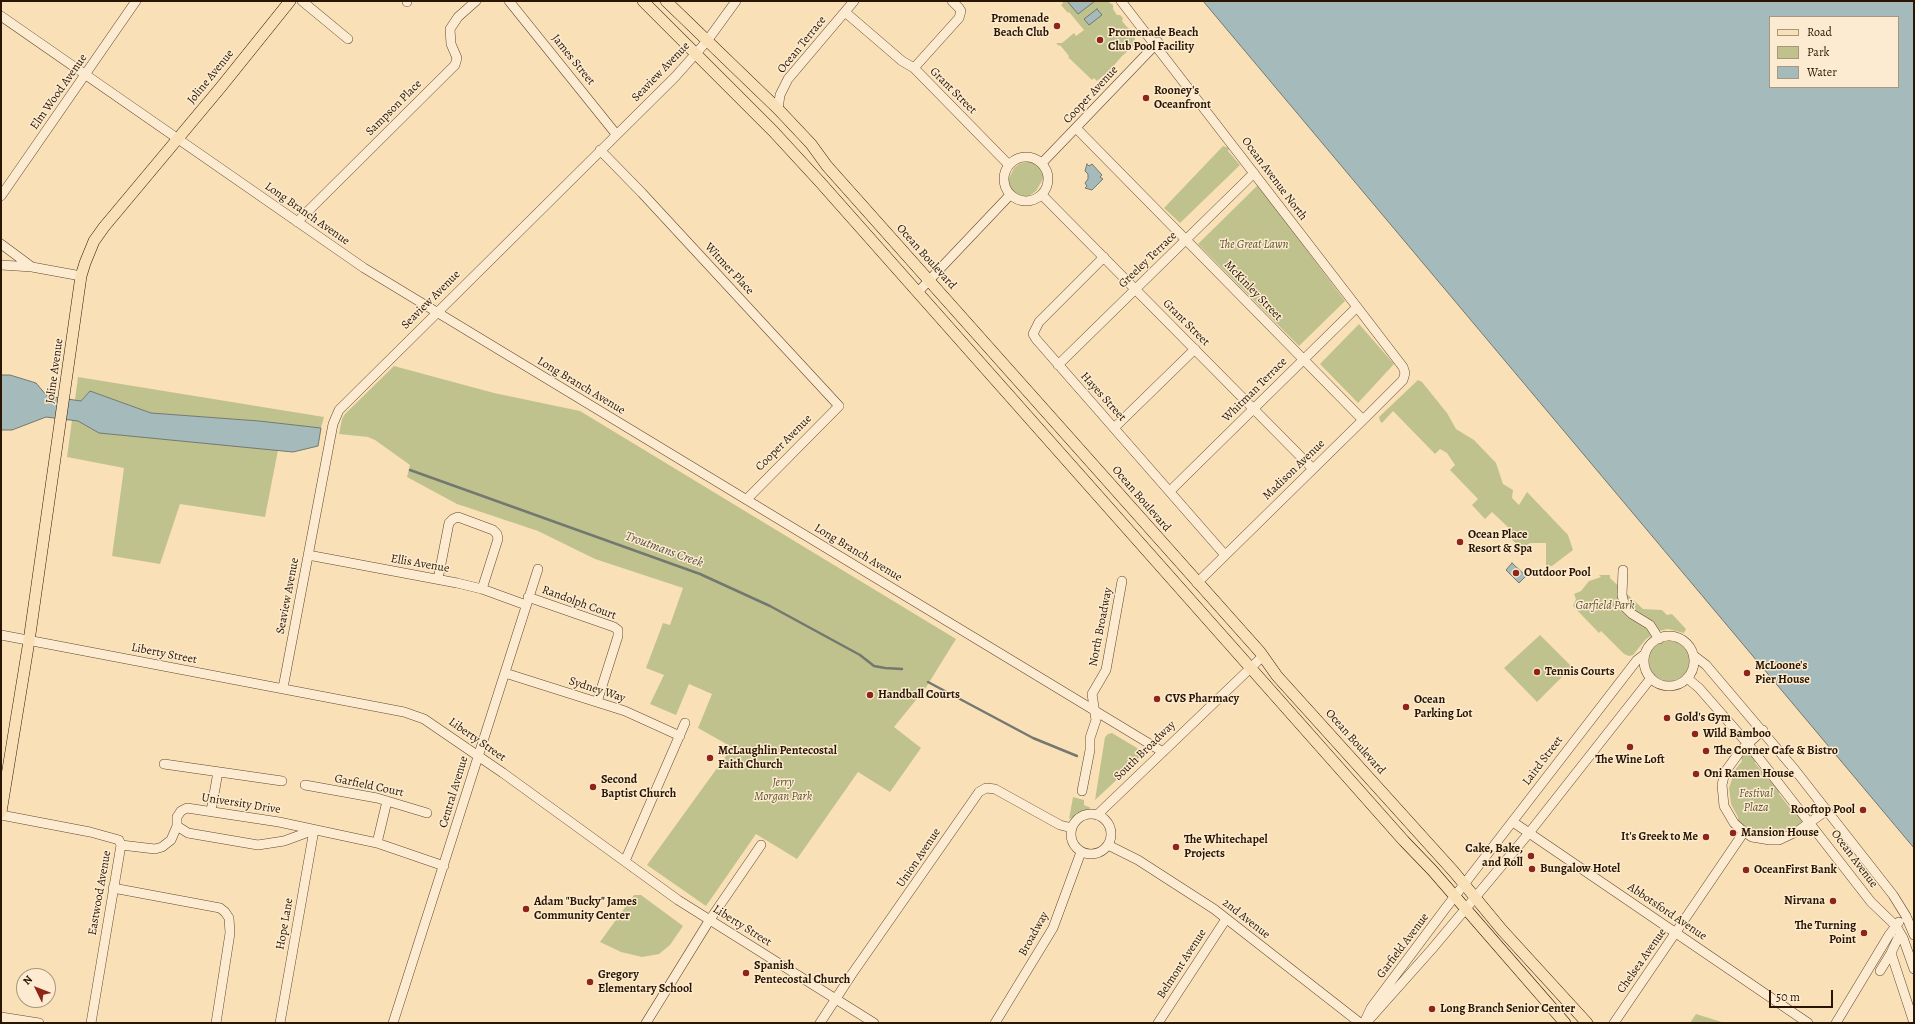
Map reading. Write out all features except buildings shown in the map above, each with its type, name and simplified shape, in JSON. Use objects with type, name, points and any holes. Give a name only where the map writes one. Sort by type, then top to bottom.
[{"type":"main road","name":"Joline Avenue","points":[[1,813],[29,641],[81,276],[89,253],[94,241],[290,1]]},
{"type":"main road","points":[[643,1],[790,149],[1455,897],[1565,1023]]},
{"type":"main road","name":"Ocean Boulevard","points":[[666,1],[778,109],[811,144],[827,166],[1263,656],[1277,676],[1464,885],[1502,930],[1588,1023]]},
{"type":"street","name":"Elm Wood Avenue","points":[[1,196],[136,1]]},
{"type":"street","points":[[302,1],[348,39]]},
{"type":"street","name":"Sampson Place","points":[[296,222],[455,65],[457,58],[451,44],[450,29],[458,17],[476,1]]},
{"type":"street","name":"James Street","points":[[510,1],[616,134]]},
{"type":"street","name":"Seaview Avenue","points":[[282,688],[333,424],[339,410],[696,54],[736,1]]},
{"type":"street","name":"Ocean Terrace","points":[[778,109],[780,95],[788,79],[854,1]]},
{"type":"street","points":[[914,68],[959,18],[961,11],[960,8],[952,1]]},
{"type":"street","name":"Ocean Avenue North","points":[[1121,1],[1156,43],[1403,367],[1405,373]]},
{"type":"street","name":"Grant Street","points":[[845,12],[902,61],[914,68],[1009,165]]},
{"type":"street","name":"Long Branch Avenue","points":[[1,16],[364,268],[1163,752]]},
{"type":"street","name":"Cooper Avenue","points":[[1042,163],[1156,43]]},
{"type":"street","name":"McKinley Street","points":[[1076,128],[1362,420]]},
{"type":"street","name":"Witmer Place","points":[[600,150],[642,193],[839,406]]},
{"type":"street","points":[[1029,157],[1042,163],[1048,173],[1048,185],[1042,195],[1030,201],[1022,201],[1010,195],[1006,190],[1004,177],[1009,165],[1015,160],[1029,157]]},
{"type":"street","name":"Greeley Terrace","points":[[1058,365],[1254,173]]},
{"type":"street","points":[[918,292],[1010,195]]},
{"type":"street","name":"Grant Street","points":[[1042,195],[1313,469]]},
{"type":"street","points":[[1,244],[32,267]]},
{"type":"street","name":"Hayes Street","points":[[1104,257],[1034,329],[1033,334],[1058,365],[1225,555]]},
{"type":"street","points":[[1,266],[32,267],[81,276]]},
{"type":"street","name":"Whitman Terrace","points":[[1170,491],[1357,307]]},
{"type":"street","points":[[1114,428],[1195,349]]},
{"type":"street","name":"Madison Avenue","points":[[1197,583],[1403,380],[1405,373]]},
{"type":"street","name":"Cooper Avenue","points":[[747,499],[839,406]]},
{"type":"street","points":[[438,580],[449,523],[458,517],[493,530],[497,534],[498,539],[482,589]]},
{"type":"street","name":"Ellis Avenue","points":[[308,555],[482,589],[527,601]]},
{"type":"street","name":"Central Avenue","points":[[393,1023],[538,568]]},
{"type":"street","points":[[1623,570],[1622,596],[1625,607],[1632,614],[1650,625],[1659,638],[1652,643],[1646,654],[1645,667],[1651,678],[1658,683],[1665,685],[1673,685],[1687,678],[1693,667],[1693,655]]},
{"type":"street","name":"North Broadway","points":[[1082,791],[1090,750],[1090,736],[1096,720],[1092,694],[1106,670],[1122,581]]},
{"type":"street","name":"Randolph Court","points":[[527,601],[614,627],[618,630],[618,636],[597,702]]},
{"type":"street","name":"Liberty Street","points":[[1,635],[411,714],[436,726],[709,921],[874,1023]]},
{"type":"street","name":"Ocean Avenue","points":[[1659,638],[1670,636],[1687,643],[1693,655],[1706,665],[1763,730],[1893,895],[1906,916],[1914,935]]},
{"type":"street","name":"Laird Street","points":[[1464,885],[1637,660],[1646,654]]},
{"type":"street","name":"South Broadway","points":[[1097,815],[1263,656]]},
{"type":"street","name":"Sydney Way","points":[[504,673],[626,711],[680,736]]},
{"type":"street","points":[[1475,898],[1529,833],[1651,678]]},
{"type":"street","name":"Ocean Avenue","points":[[1687,678],[1699,688],[1748,744],[1871,902],[1896,926],[1903,938],[1914,969]]},
{"type":"street","points":[[625,861],[685,723]]},
{"type":"street","points":[[1763,730],[1748,744],[1730,764],[1725,772],[1722,785],[1724,806],[1734,822],[1744,832],[1761,839],[1779,840],[1790,836],[1811,823],[1827,810]]},
{"type":"street","points":[[164,764],[282,781]]},
{"type":"street","points":[[211,811],[218,772]]},
{"type":"street","name":"Garfield Court","points":[[305,784],[387,801],[427,813]]},
{"type":"street","name":"Union Avenue","points":[[820,1023],[979,792],[986,788],[995,789],[1060,824],[1072,828]]},
{"type":"street","points":[[377,843],[387,801]]},
{"type":"street","name":"University Drive","points":[[121,845],[155,849],[162,847],[171,840],[177,826],[177,817],[181,811],[187,808],[211,811],[377,843],[444,866]]},
{"type":"street","name":"Eastwood Avenue","points":[[1,813],[114,837],[119,840],[121,845],[91,1023]]},
{"type":"street","points":[[1085,815],[1097,815],[1103,818],[1110,827],[1111,840],[1099,853],[1093,854],[1081,852],[1074,844],[1071,834],[1072,828],[1075,823],[1085,815]]},
{"type":"street","name":"Abbotsford Avenue","points":[[1512,822],[1808,1023]]},
{"type":"street","points":[[177,826],[188,833],[258,845],[284,841],[314,830]]},
{"type":"street","name":"Hope Lane","points":[[280,1023],[314,830]]},
{"type":"street","name":"Chelsea Avenue","points":[[1614,1023],[1744,832]]},
{"type":"street","points":[[646,1023],[709,921],[761,844]]},
{"type":"street","name":"2nd Avenue","points":[[1108,845],[1138,860],[1226,919],[1360,1023]]},
{"type":"street","name":"Broadway","points":[[995,1023],[1053,928],[1081,852]]},
{"type":"street","name":"Garfield Avenue","points":[[1365,1023],[1371,1008],[1464,885]]},
{"type":"street","points":[[113,888],[220,908],[225,912],[230,923],[230,933],[216,1023]]},
{"type":"street","name":"Garfield Avenue","points":[[1365,1023],[1376,1013],[1475,898]]},
{"type":"street","points":[[1836,1023],[1896,926],[1906,916]]},
{"type":"street","name":"Belmont Avenue","points":[[1158,1023],[1226,919]]},
{"type":"street","points":[[1880,971],[1898,938]]},
{"type":"street","points":[[1891,953],[1914,1023]]},
{"type":"street","points":[[1,1017],[39,1023]]},
{"type":"green space","name":"Promenade Beach Club Pool Facility","points":[[1061,1],[1107,1],[1113,5],[1113,9],[1117,15],[1120,15],[1123,18],[1122,21],[1132,30],[1132,34],[1135,38],[1134,46],[1097,81],[1094,78],[1092,80],[1069,58],[1068,59],[1069,56],[1060,45],[1059,46],[1056,43],[1062,43],[1074,33],[1076,36],[1084,30],[1061,5],[1063,3]]},
{"type":"green space","points":[[1223,146],[1229,148],[1228,151],[1240,165],[1180,223],[1164,208]]},
{"type":"green space","points":[[1032,162],[1039,165],[1043,171],[1043,179],[1036,191],[1029,196],[1021,197],[1012,192],[1008,180],[1014,168],[1019,164]]},
{"type":"green space","name":"The Great Lawn","points":[[1258,185],[1345,301],[1299,346],[1198,244]]},
{"type":"green space","points":[[1359,324],[1394,364],[1358,403],[1320,364]]},
{"type":"green space","name":"Jerry Morgan Park","points":[[394,366],[494,393],[580,411],[956,639],[925,689],[894,727],[921,748],[890,792],[858,772],[797,859],[756,834],[706,906],[647,865],[728,753],[737,750],[698,728],[712,694],[689,684],[676,715],[650,704],[664,675],[646,668],[663,623],[670,625],[683,588],[595,559],[538,531],[457,504],[407,477],[410,465],[375,440],[368,437],[339,434],[342,419],[345,414]]},
{"type":"green space","points":[[78,377],[324,417],[321,428],[259,421],[151,413],[90,391],[81,401],[75,400]]},
{"type":"green space","points":[[1418,380],[1422,382],[1447,413],[1456,429],[1474,440],[1496,463],[1503,484],[1513,490],[1512,498],[1519,505],[1527,492],[1568,535],[1573,550],[1552,566],[1546,567],[1546,543],[1530,543],[1522,548],[1512,540],[1513,535],[1509,532],[1511,530],[1492,512],[1485,519],[1472,505],[1478,499],[1450,470],[1455,465],[1447,453],[1440,449],[1435,454],[1393,411],[1382,423],[1380,421],[1379,417]]},
{"type":"green space","points":[[72,420],[78,421],[99,433],[278,450],[265,517],[180,504],[160,564],[112,556],[124,468],[67,457]]},
{"type":"green space","name":"Garfield Park","points":[[1599,575],[1610,575],[1610,578],[1643,609],[1662,610],[1667,615],[1672,614],[1686,629],[1684,633],[1668,629],[1659,631],[1646,639],[1633,655],[1629,656],[1624,654],[1601,631],[1599,633],[1573,606],[1576,599],[1574,594],[1581,591],[1589,581],[1601,577]]},
{"type":"green space","name":"Tennis Courts","points":[[1540,635],[1572,667],[1537,702],[1504,668]]},
{"type":"green space","points":[[1669,641],[1677,643],[1683,647],[1687,653],[1689,661],[1687,669],[1683,675],[1677,679],[1669,681],[1661,679],[1655,675],[1651,669],[1649,661],[1651,653],[1655,647],[1661,643]]},
{"type":"green space","points":[[1112,733],[1137,748],[1140,756],[1137,761],[1095,800],[1105,737]]},
{"type":"green space","name":"Festival Plaza","points":[[1746,753],[1751,754],[1755,758],[1755,763],[1770,781],[1774,782],[1779,789],[1779,794],[1793,812],[1797,813],[1802,820],[1802,823],[1798,826],[1778,832],[1753,832],[1738,821],[1738,817],[1731,804],[1729,788],[1735,770],[1742,761],[1741,757]]},
{"type":"green space","points":[[1073,797],[1084,800],[1084,805],[1091,808],[1069,819]]},
{"type":"green space","points":[[634,895],[641,895],[683,926],[670,945],[659,954],[642,957],[621,952],[600,942]]},
{"type":"green space","points":[[1696,1014],[1725,1023],[1690,1023]]},
{"type":"water","points":[[1067,1],[1095,1],[1078,14]]},
{"type":"water","points":[[1203,1],[1914,1],[1914,848]]},
{"type":"water","points":[[1097,9],[1102,15],[1089,25],[1084,19]]},
{"type":"water","points":[[1087,164],[1089,166],[1092,164],[1102,175],[1100,177],[1103,179],[1092,190],[1085,188],[1087,186],[1085,183],[1088,179],[1088,174],[1085,171]]},
{"type":"water","points":[[1,375],[10,375],[36,383],[47,396],[81,401],[90,391],[151,413],[259,421],[321,428],[318,446],[293,452],[99,433],[78,421],[46,417],[12,430],[1,430]]},
{"type":"water","name":"Outdoor Pool","points":[[1512,563],[1526,576],[1519,583],[1506,570]]},
{"type":"waterway","name":"Troutmans Creek","points":[[410,470],[700,574],[770,606],[860,655],[874,666],[902,669]]},
{"type":"waterway","points":[[928,682],[1033,738],[1077,756]]},
{"type":"place","name":"Promenade Beach Club","points":[[1057,26]]},
{"type":"place","name":"Promenade Beach Club Pool Facility","points":[[1100,40]]},
{"type":"place","name":"Rooney's Oceanfront","points":[[1146,98]]},
{"type":"place","name":"Ocean Place Resort & Spa","points":[[1460,542]]},
{"type":"place","name":"Outdoor Pool","points":[[1516,573]]},
{"type":"place","name":"Tennis Courts","points":[[1537,672]]},
{"type":"place","name":"McLoone's Pier House","points":[[1747,673]]},
{"type":"place","name":"Handball Courts","points":[[870,695]]},
{"type":"place","name":"CVS Pharmacy","points":[[1157,699]]},
{"type":"place","name":"Ocean Parking Lot","points":[[1406,707]]},
{"type":"place","name":"Gold's Gym","points":[[1667,718]]},
{"type":"place","name":"Wild Bamboo","points":[[1695,734]]},
{"type":"place","name":"The Wine Loft","points":[[1630,747]]},
{"type":"place","name":"The Corner Cafe & Bistro","points":[[1706,751]]},
{"type":"place","name":"McLaughlin Pentecostal Faith Church","points":[[710,758]]},
{"type":"place","name":"Oni Ramen House","points":[[1696,774]]},
{"type":"place","name":"Second Baptist Church","points":[[593,787]]},
{"type":"place","name":"Rooftop Pool","points":[[1863,810]]},
{"type":"place","name":"Mansion House","points":[[1733,833]]},
{"type":"place","name":"It's Greek to Me","points":[[1706,837]]},
{"type":"place","name":"The Whitechapel Projects","points":[[1176,847]]},
{"type":"place","name":"Cake, Bake, and Roll","points":[[1531,856]]},
{"type":"place","name":"Bungalow Hotel","points":[[1532,869]]},
{"type":"place","name":"OceanFirst Bank","points":[[1746,870]]},
{"type":"place","name":"Nirvana","points":[[1833,901]]},
{"type":"place","name":"Adam \"Bucky\" James Community Center","points":[[526,909]]},
{"type":"place","name":"The Turning Point","points":[[1864,933]]},
{"type":"place","name":"Spanish Pentecostal Church","points":[[746,973]]},
{"type":"place","name":"Gregory Elementary School","points":[[590,982]]},
{"type":"place","name":"Long Branch Senior Center","points":[[1432,1009]]}]
